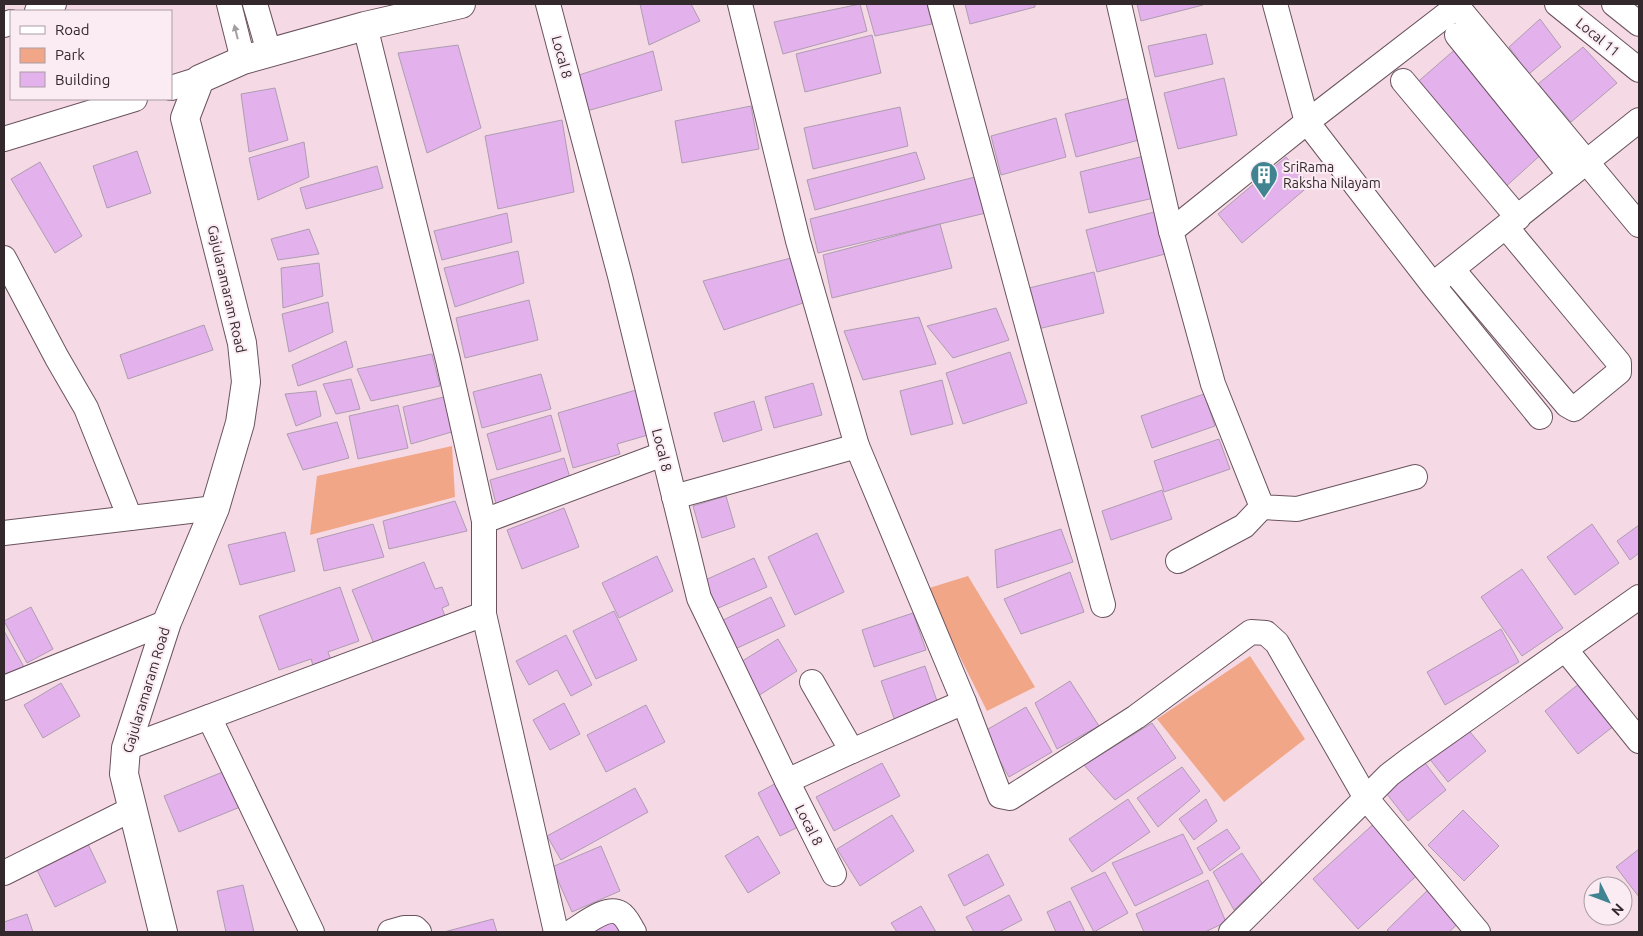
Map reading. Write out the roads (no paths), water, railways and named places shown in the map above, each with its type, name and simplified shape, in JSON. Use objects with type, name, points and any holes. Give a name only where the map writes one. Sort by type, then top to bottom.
[{"type":"main road","points":[[200,79],[256,56],[365,26],[461,4]]},
{"type":"main road","name":"Gajularamaram Road","points":[[163,932],[124,774],[126,748],[167,622],[215,508],[240,422],[246,382],[242,343],[185,118],[200,79]]},
{"type":"street","points":[[39,10],[54,4]]},
{"type":"street","points":[[229,4],[256,56]]},
{"type":"street","points":[[255,4],[256,56]]},
{"type":"street","name":"Local 8","points":[[548,4],[618,267],[699,598],[834,874]]},
{"type":"street","points":[[740,4],[798,241],[857,446],[964,702],[1000,796],[1010,798],[1136,717],[1252,632],[1266,633],[1277,643],[1366,798],[1478,932]]},
{"type":"street","points":[[940,4],[1103,605]]},
{"type":"street","points":[[1119,4],[1171,231],[1213,384],[1262,507]]},
{"type":"street","points":[[1275,4],[1308,122],[1434,285],[1540,417]]},
{"type":"street","name":"Local 11","points":[[1557,4],[1639,70]]},
{"type":"street","points":[[1614,4],[1639,24]]},
{"type":"street","points":[[1171,231],[1458,5],[1579,169]]},
{"type":"street","points":[[365,26],[448,360],[484,521],[484,614],[556,932]]},
{"type":"street","points":[[1457,35],[1579,169],[1639,225]]},
{"type":"street","points":[[172,88],[200,79]]},
{"type":"street","points":[[1403,81],[1619,363],[1619,372],[1574,409],[1567,405],[1453,270]]},
{"type":"street","points":[[4,139],[133,100]]},
{"type":"street","points":[[1434,285],[1639,120]]},
{"type":"street","points":[[4,258],[86,408],[130,518]]},
{"type":"street","points":[[674,497],[857,446]]},
{"type":"street","points":[[484,521],[663,454]]},
{"type":"street","points":[[1178,561],[1244,526],[1262,507],[1297,508],[1416,477]]},
{"type":"street","points":[[4,533],[215,508]]},
{"type":"street","points":[[1231,932],[1389,775],[1639,597]]},
{"type":"street","points":[[126,748],[484,614]]},
{"type":"street","points":[[4,688],[167,622]]},
{"type":"street","points":[[1565,649],[1639,740]]},
{"type":"street","points":[[812,682],[852,751]]},
{"type":"street","points":[[787,781],[964,702]]},
{"type":"street","points":[[209,717],[312,932]]},
{"type":"street","points":[[4,873],[132,809]]},
{"type":"street","points":[[571,932],[602,914],[612,911],[621,914],[634,932]]},
{"type":"street","points":[[390,932],[404,928],[415,928],[418,932]]},
{"type":"place","name":"SriRama Raksha Nilayam","points":[[1264,199]]}]
